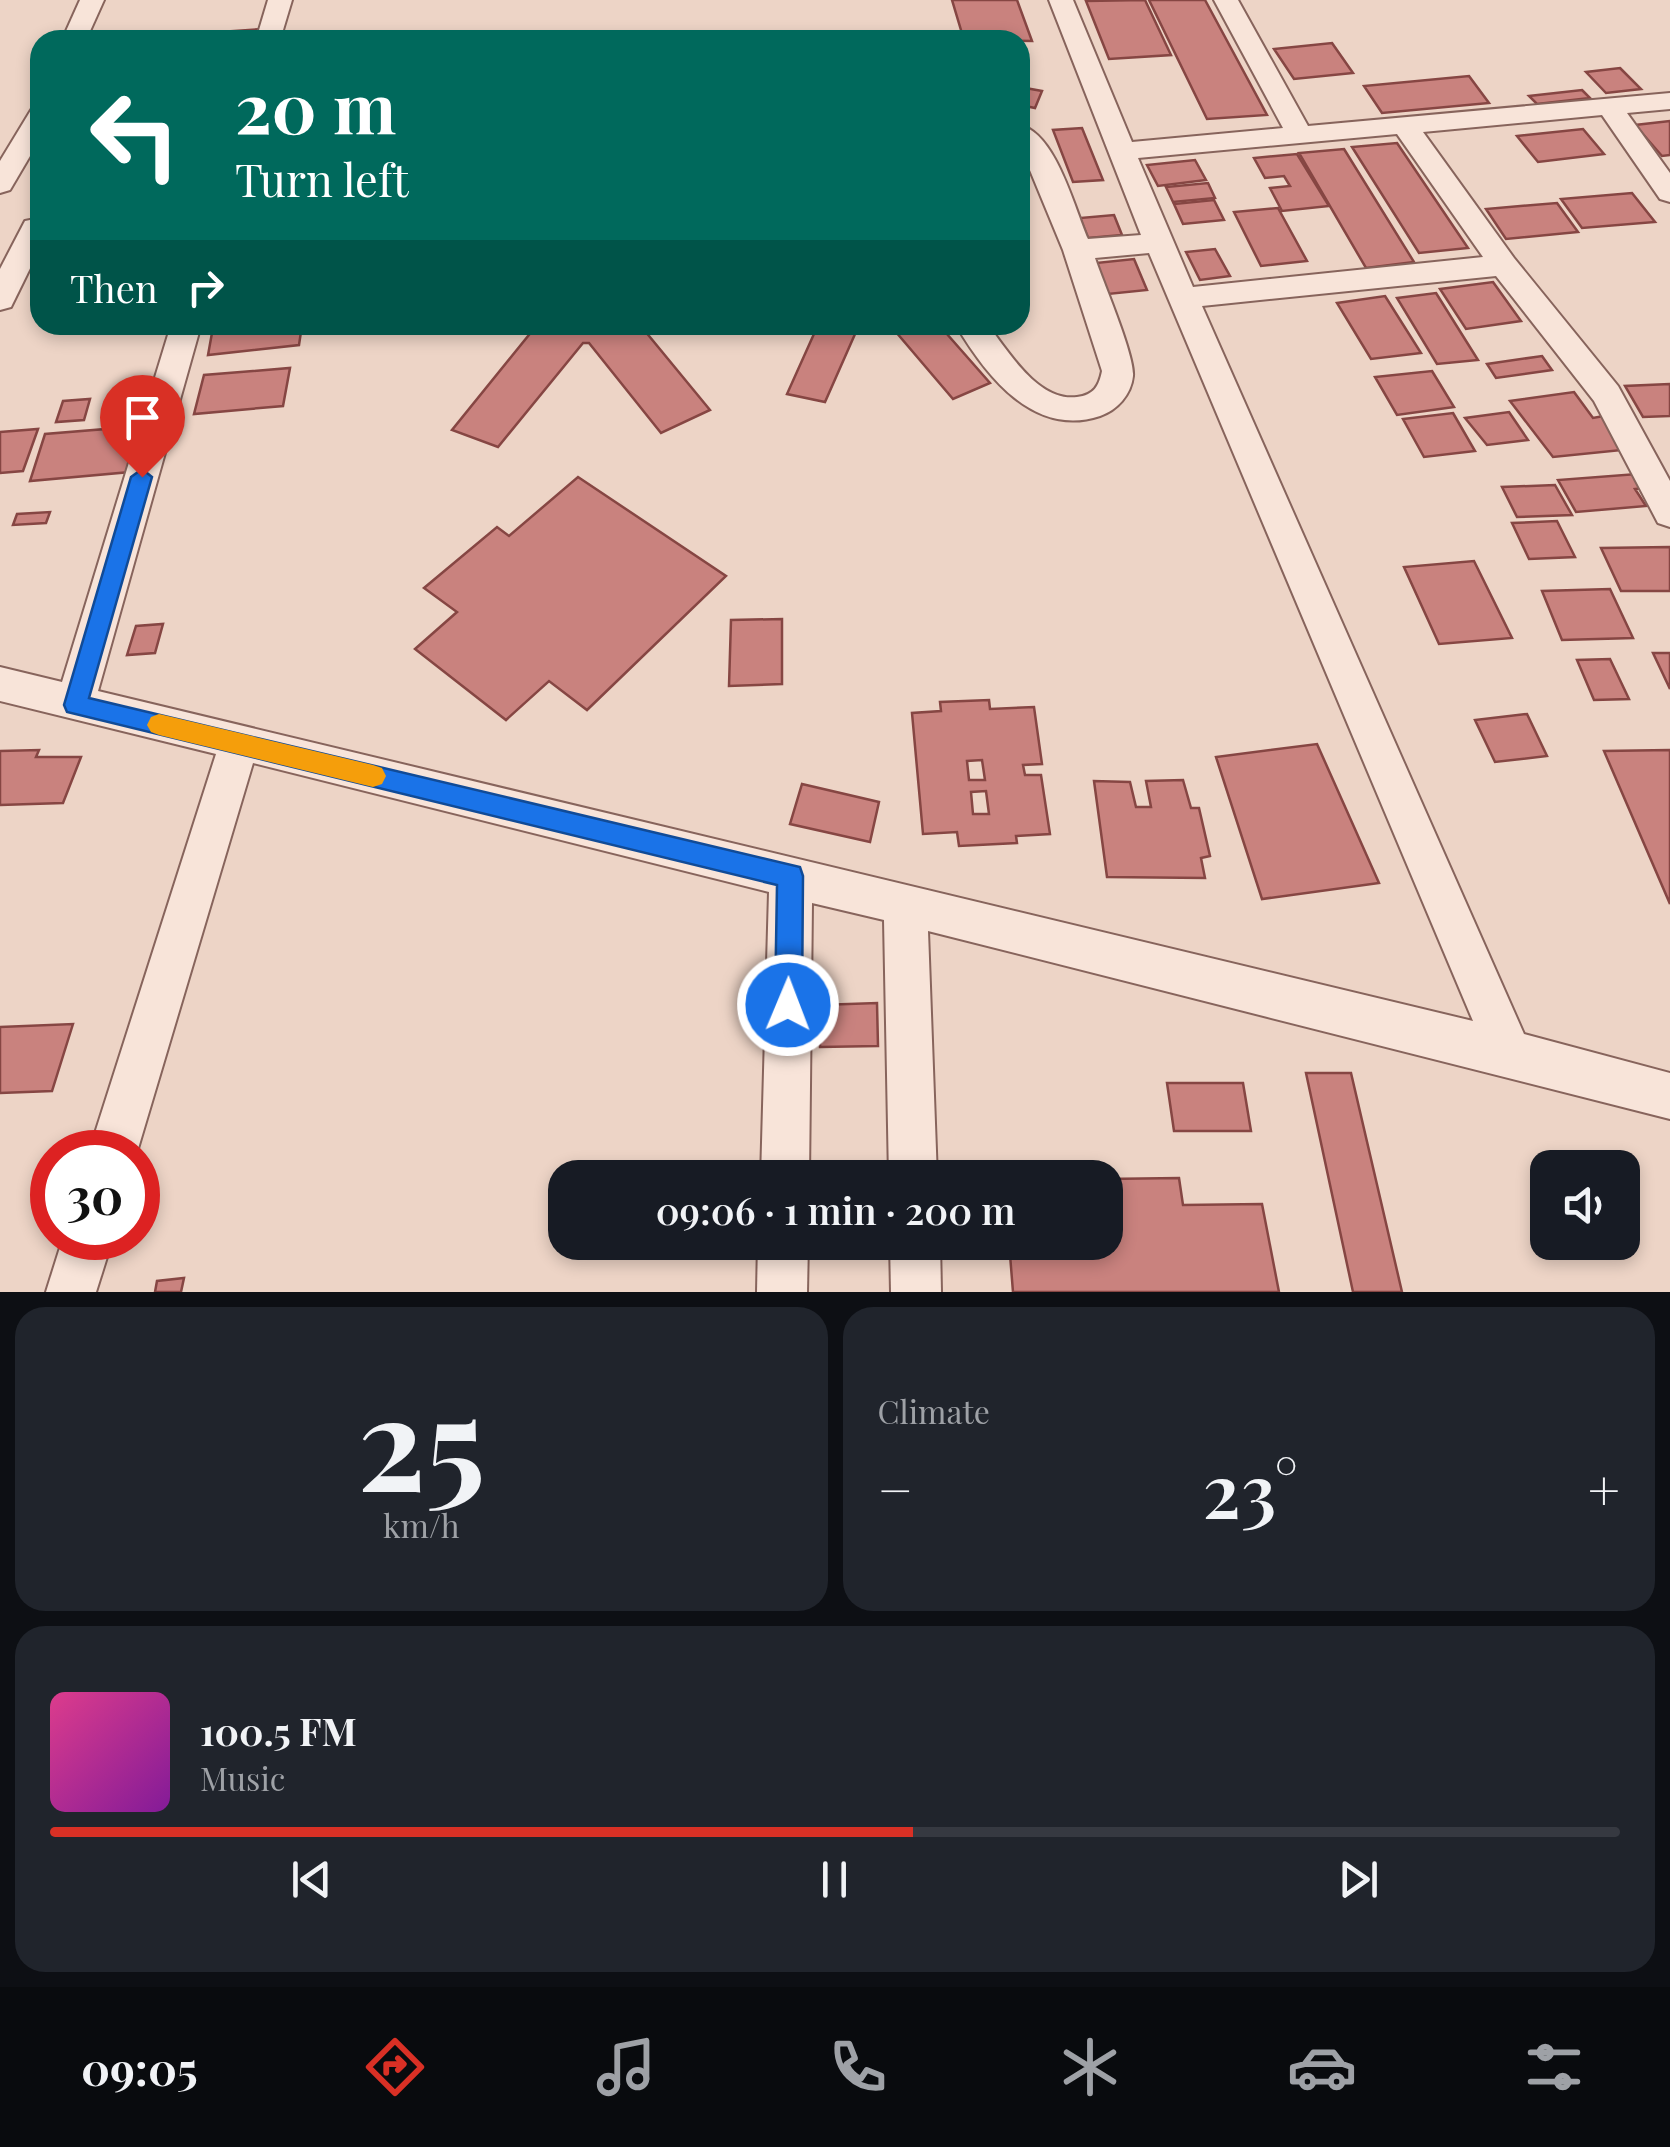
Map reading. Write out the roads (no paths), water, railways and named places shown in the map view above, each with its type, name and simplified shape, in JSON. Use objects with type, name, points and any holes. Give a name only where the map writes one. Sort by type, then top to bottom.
[{"type":"street","points":[[78,30],[92,0]]},
{"type":"street","points":[[271,30],[280,0]]},
{"type":"street","points":[[1060,0],[1159,243],[1509,1052]]},
{"type":"street","points":[[1226,0],[1302,137]]},
{"type":"street","points":[[1120,150],[1302,137],[1670,101]]},
{"type":"street","points":[[1610,108],[1670,193]]},
{"type":"street","points":[[1406,127],[1504,264],[1607,394],[1670,512]]},
{"type":"street","points":[[0,184],[30,133]]},
{"type":"street","points":[[978,335],[1039,402],[1065,410],[1086,409],[1102,402],[1116,386],[1118,371],[1078,250],[1030,140]]},
{"type":"street","points":[[0,300],[30,238]]},
{"type":"street","points":[[1078,250],[1159,243]]},
{"type":"street","points":[[1184,298],[1504,264]]},
{"type":"street","points":[[76,705],[183,335]]},
{"type":"street","points":[[0,684],[1509,1052],[1670,1096]]},
{"type":"street","points":[[121,1130],[239,743]]},
{"type":"street","points":[[785,1160],[790,876]]},
{"type":"street","points":[[905,904],[912,1160]]},
{"type":"street","points":[[71,1292],[81,1260]]},
{"type":"street","points":[[782,1292],[783,1260]]},
{"type":"street","points":[[915,1260],[916,1292]]}]
